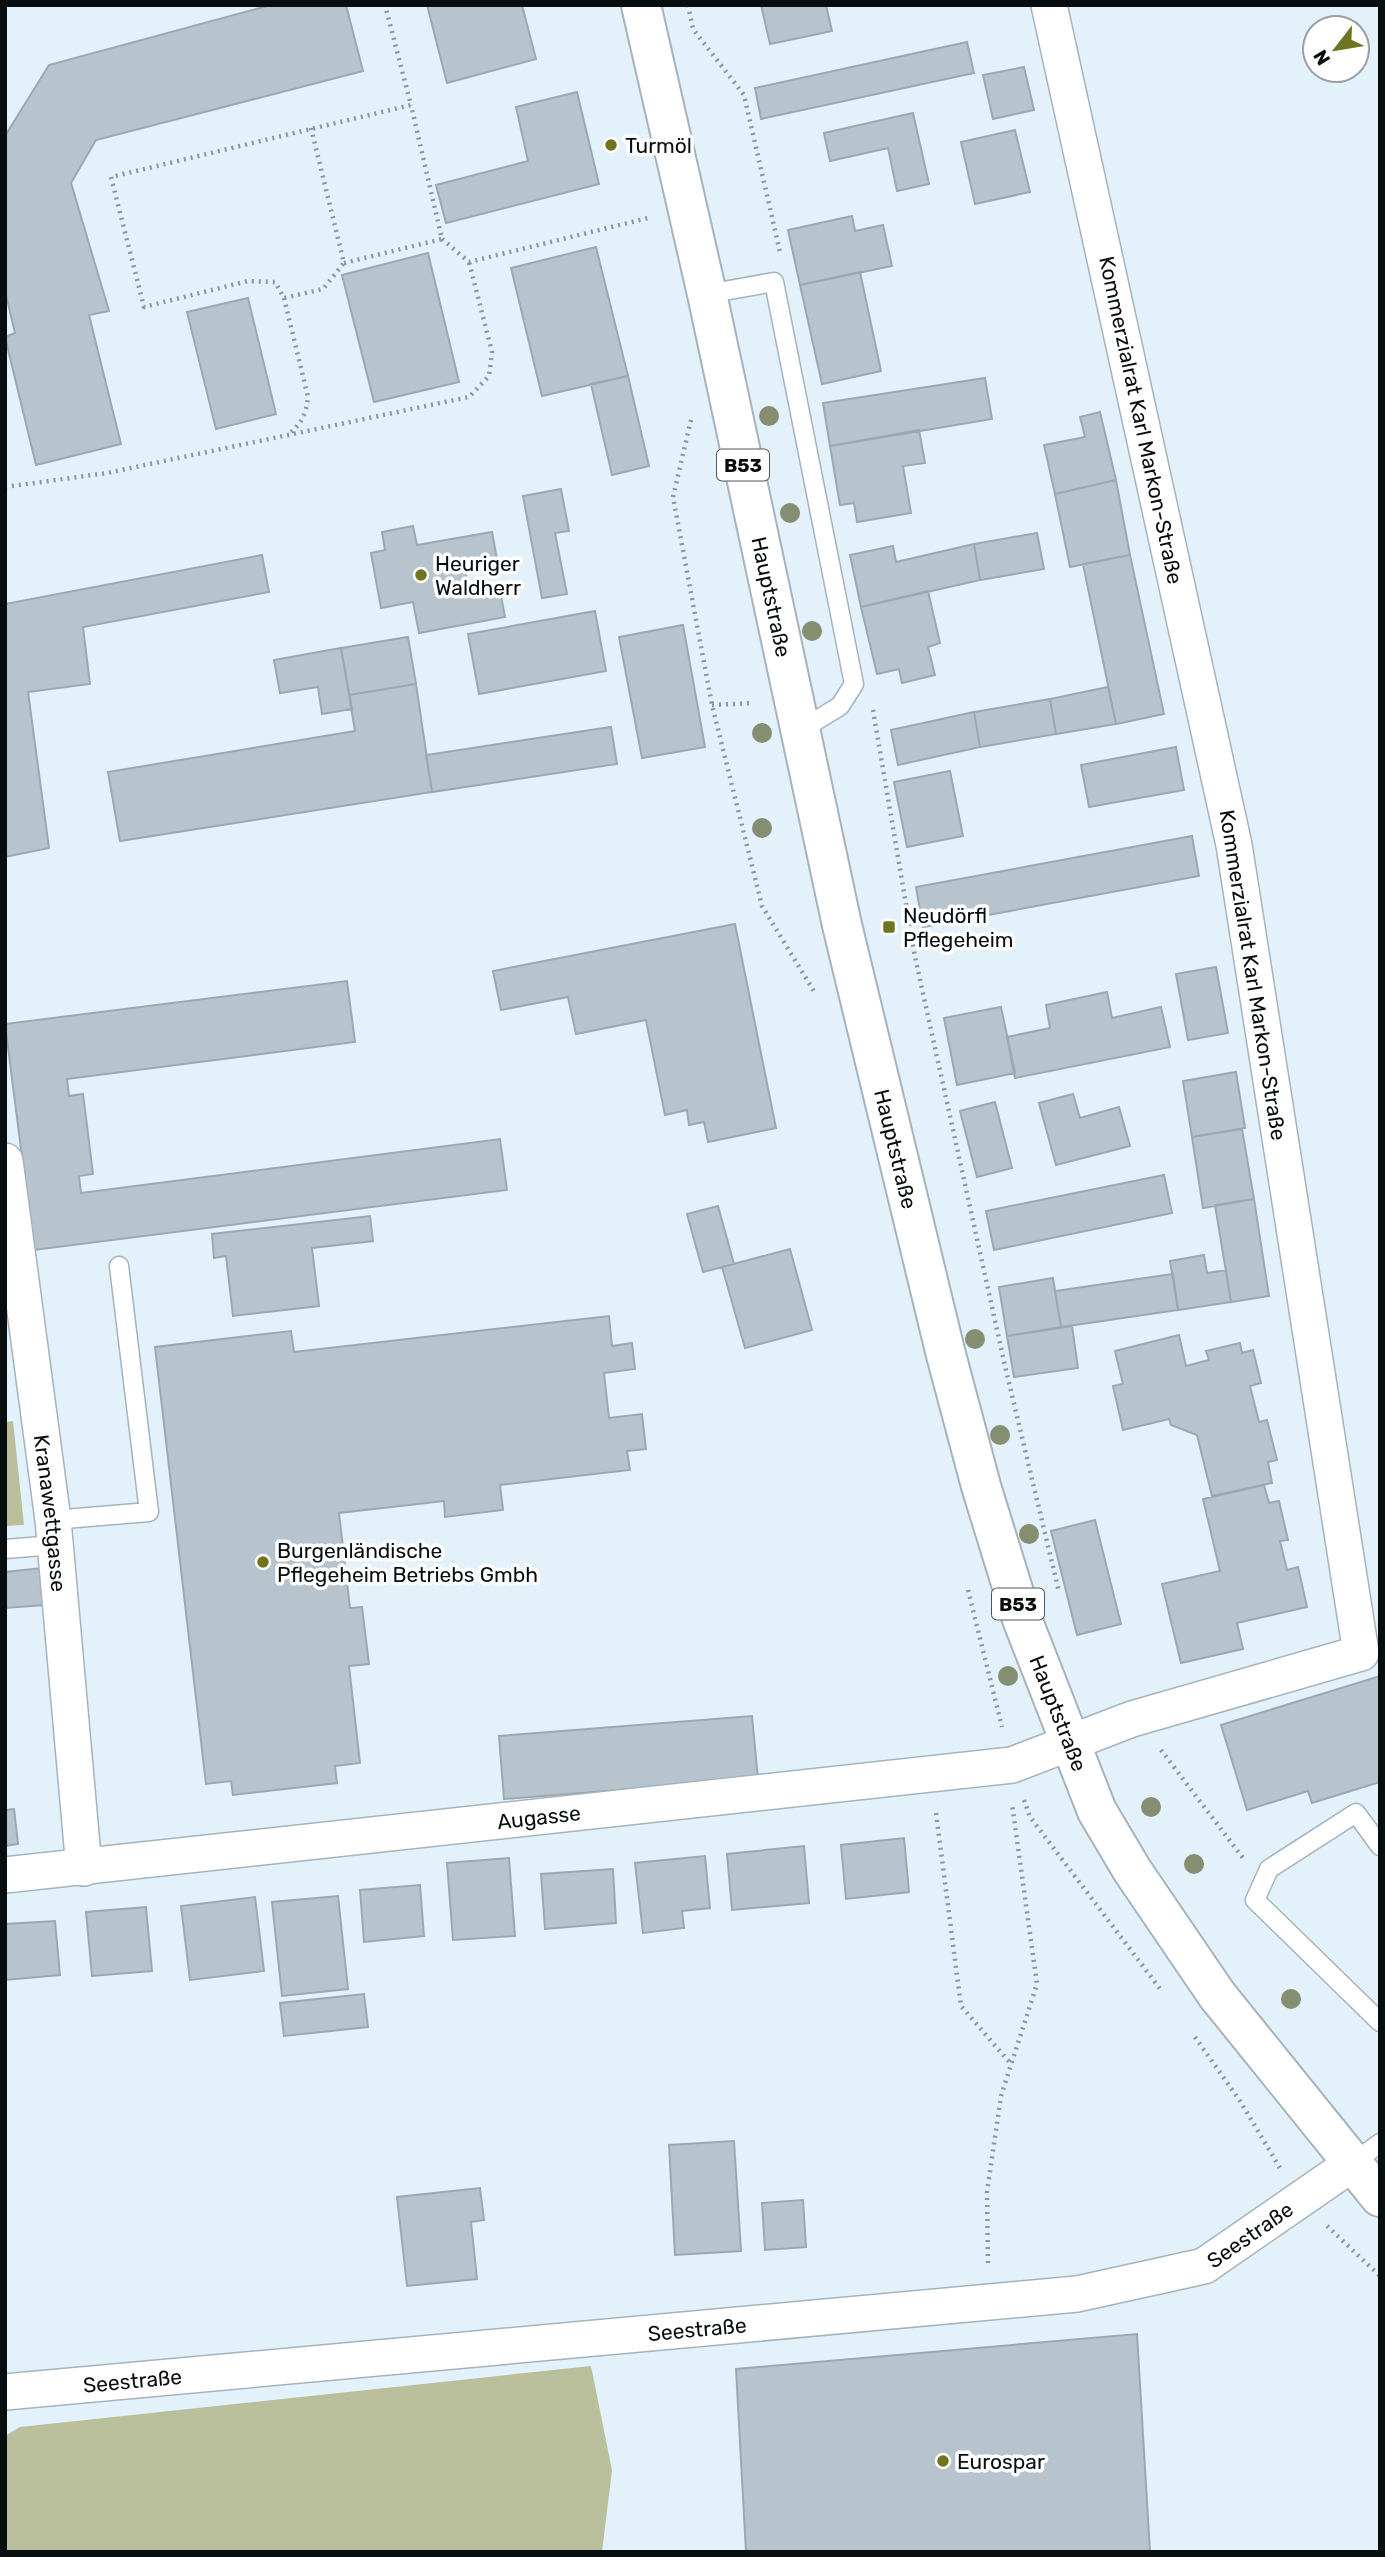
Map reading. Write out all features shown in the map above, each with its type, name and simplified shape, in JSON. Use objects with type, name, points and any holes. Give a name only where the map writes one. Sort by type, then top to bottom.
[{"type":"main road","name":"Hauptstraße","points":[[641,5],[842,925],[945,1351],[981,1486],[1022,1619],[1097,1811],[1140,1882],[1217,1995],[1366,2153],[1380,2197]]},
{"type":"street","name":"Kommerzialrat Karl Markon-Straße","points":[[1049,5],[1234,845],[1370,1650],[1132,1719],[1070,1744]]},
{"type":"street","name":"Kranawettgasse","points":[[5,1161],[54,1533],[84,1868]]},
{"type":"street","name":"Augasse","points":[[5,1875],[1012,1765],[1070,1744]]},
{"type":"street","name":"Seestraße","points":[[5,2392],[1077,2294],[1204,2266],[1366,2153]]},
{"type":"lane","points":[[706,294],[774,282],[854,684],[840,706],[799,731]]},
{"type":"lane","points":[[5,1549],[54,1533],[149,1512],[119,1266]]},
{"type":"lane","points":[[1380,1846],[1356,1813],[1269,1869],[1255,1900],[1380,2022]]},
{"type":"path","points":[[5,487],[107,473],[469,397],[489,376],[492,352],[469,262],[442,239],[385,5]]},
{"type":"path","points":[[688,5],[693,29],[744,95],[781,253]]},
{"type":"path","points":[[287,436],[300,425],[307,411],[308,397],[284,299],[275,282],[248,281],[144,307],[111,177],[411,105]]},
{"type":"path","points":[[311,128],[344,263]]},
{"type":"path","points":[[469,262],[661,214]]},
{"type":"path","points":[[284,299],[323,289],[344,263],[442,239]]},
{"type":"path","points":[[673,497],[712,705],[762,906],[818,998]]},
{"type":"path","points":[[873,710],[915,957],[1005,1366],[1061,1600]]},
{"type":"path","points":[[967,1590],[1012,1765],[1030,1817],[1161,1990]]},
{"type":"path","points":[[1132,1719],[1168,1758],[1262,1883]]},
{"type":"path","points":[[988,2302],[987,2192],[1001,2096],[1037,1984],[1012,1816],[1012,1765]]},
{"type":"path","points":[[931,1774],[961,2006],[1011,2065]]},
{"type":"path","points":[[1193,2034],[1240,2101],[1299,2199],[1380,2276]]},
{"type":"green space","points":[[13,1421],[24,1525],[5,1526],[5,1422]]},
{"type":"green space","points":[[591,2366],[612,2470],[602,2552],[5,2552],[5,2436],[20,2427]]},
{"type":"building","points":[[271,5],[346,5],[363,71],[96,140],[71,183],[109,311],[89,315],[121,444],[36,465],[5,337],[15,333],[5,291],[5,136],[49,65]]},
{"type":"building","points":[[427,5],[522,5],[536,59],[447,83]]},
{"type":"building","points":[[761,5],[826,5],[832,31],[770,44]]},
{"type":"building","points":[[967,42],[974,73],[761,119],[755,88]]},
{"type":"building","points":[[1024,67],[1034,110],[993,119],[983,75]]},
{"type":"building","points":[[577,92],[599,184],[446,223],[436,185],[528,161],[516,107]]},
{"type":"building","points":[[913,113],[929,184],[897,191],[888,148],[830,161],[824,133]]},
{"type":"building","points":[[1015,130],[1030,192],[975,204],[961,142]]},
{"type":"building","points":[[852,216],[855,231],[883,225],[892,266],[800,285],[788,230]]},
{"type":"building","points":[[596,247],[628,376],[542,396],[511,268]]},
{"type":"building","points":[[428,253],[459,382],[374,402],[342,275]]},
{"type":"building","points":[[860,272],[881,371],[822,384],[800,285]]},
{"type":"building","points":[[248,298],[276,414],[216,429],[187,312]]},
{"type":"building","points":[[628,376],[649,466],[612,475],[591,384]]},
{"type":"building","points":[[985,378],[992,419],[830,446],[823,403]]},
{"type":"building","points":[[1100,412],[1116,480],[1055,494],[1044,445],[1085,437],[1080,417]]},
{"type":"building","points":[[919,430],[925,463],[903,466],[911,513],[857,522],[854,503],[840,505],[830,446]]},
{"type":"building","points":[[1116,480],[1130,555],[1070,567],[1055,494]]},
{"type":"building","points":[[561,489],[569,531],[555,533],[567,594],[542,598],[523,496]]},
{"type":"building","name":"Heuriger Waldherr","points":[[413,526],[417,545],[492,532],[497,559],[464,564],[469,591],[499,586],[505,617],[419,633],[413,602],[381,608],[371,553],[385,550],[382,532]]},
{"type":"building","points":[[1037,533],[1044,569],[980,580],[974,544]]},
{"type":"building","points":[[974,544],[980,580],[861,607],[850,555],[893,546],[896,562]]},
{"type":"building","points":[[262,555],[269,592],[83,627],[90,684],[28,692],[49,848],[5,857],[5,604]]},
{"type":"building","points":[[1130,555],[1164,714],[1116,724],[1083,564]]},
{"type":"building","points":[[928,591],[940,643],[928,647],[935,675],[902,683],[899,669],[877,674],[861,607]]},
{"type":"building","points":[[595,611],[606,671],[479,694],[468,634]]},
{"type":"building","points":[[683,625],[705,747],[642,758],[619,637]]},
{"type":"building","points":[[408,637],[416,684],[349,695],[341,648]]},
{"type":"building","points":[[341,648],[352,709],[322,714],[318,687],[280,693],[274,660]]},
{"type":"building","points":[[416,684],[432,792],[120,841],[108,772],[355,731],[349,695]]},
{"type":"building","points":[[1108,687],[1116,724],[1056,734],[1050,699]]},
{"type":"building","points":[[1050,699],[1056,734],[980,747],[974,712]]},
{"type":"building","points":[[974,712],[980,747],[898,765],[891,730]]},
{"type":"building","points":[[611,727],[617,764],[432,792],[426,755]]},
{"type":"building","points":[[1176,747],[1184,790],[1089,807],[1081,765]]},
{"type":"building","points":[[950,771],[963,836],[907,847],[894,782]]},
{"type":"building","points":[[1192,836],[1199,876],[923,927],[916,887]]},
{"type":"building","points":[[735,924],[776,1128],[708,1142],[704,1122],[689,1125],[687,1110],[665,1115],[646,1020],[576,1034],[568,997],[501,1010],[493,971]]},
{"type":"building","points":[[1216,967],[1228,1033],[1188,1040],[1176,974]]},
{"type":"building","points":[[347,981],[355,1042],[67,1079],[69,1096],[83,1094],[93,1174],[79,1176],[81,1193],[500,1139],[507,1190],[34,1250],[5,1024]]},
{"type":"building","points":[[1107,992],[1112,1018],[1161,1007],[1170,1047],[1015,1078],[1007,1037],[1050,1028],[1046,1005]]},
{"type":"building","points":[[1001,1007],[1015,1073],[957,1085],[944,1018]]},
{"type":"building","points":[[1236,1072],[1245,1128],[1192,1137],[1183,1081]]},
{"type":"building","points":[[1073,1094],[1080,1118],[1119,1107],[1130,1146],[1056,1165],[1039,1103]]},
{"type":"building","points":[[995,1102],[1012,1168],[977,1177],[960,1111]]},
{"type":"building","points":[[1242,1129],[1254,1199],[1203,1208],[1192,1137]]},
{"type":"building","points":[[1164,1175],[1172,1213],[994,1250],[986,1211]]},
{"type":"building","points":[[1254,1199],[1269,1296],[1231,1302],[1215,1205]]},
{"type":"building","points":[[718,1206],[734,1264],[703,1272],[687,1214]]},
{"type":"building","points":[[370,1216],[373,1241],[312,1248],[319,1306],[233,1316],[226,1256],[214,1258],[212,1234]]},
{"type":"building","points":[[790,1249],[812,1330],[745,1348],[722,1267]]},
{"type":"building","points":[[1204,1255],[1207,1273],[1226,1270],[1231,1302],[1178,1310],[1170,1261]]},
{"type":"building","points":[[1173,1274],[1178,1310],[1061,1327],[1055,1291]]},
{"type":"building","points":[[1053,1278],[1061,1327],[1007,1336],[999,1287]]},
{"type":"building","name":"Burgenländische Pflegeheim Betriebs Gmbh","points":[[609,1316],[612,1346],[632,1343],[635,1369],[604,1373],[609,1418],[642,1414],[646,1449],[627,1451],[630,1470],[500,1485],[503,1510],[445,1517],[444,1501],[339,1513],[350,1608],[362,1607],[369,1664],[349,1666],[360,1763],[335,1766],[337,1783],[233,1795],[231,1781],[206,1784],[155,1347],[291,1331],[294,1352]]},
{"type":"building","points":[[1072,1326],[1078,1368],[1014,1377],[1007,1336]]},
{"type":"building","points":[[1179,1335],[1186,1366],[1209,1360],[1206,1351],[1240,1343],[1242,1353],[1253,1350],[1261,1383],[1250,1386],[1259,1422],[1267,1420],[1277,1460],[1268,1462],[1272,1483],[1212,1496],[1197,1435],[1171,1425],[1169,1419],[1123,1430],[1113,1386],[1123,1384],[1115,1351]]},
{"type":"building","points":[[1264,1485],[1269,1503],[1279,1501],[1288,1540],[1280,1541],[1287,1570],[1298,1567],[1307,1607],[1237,1623],[1243,1649],[1181,1663],[1162,1584],[1220,1571],[1203,1499]]},
{"type":"building","points":[[1095,1520],[1121,1624],[1077,1635],[1051,1531]]},
{"type":"building","points":[[42,1568],[45,1605],[5,1608],[5,1572]]},
{"type":"building","points":[[1380,1676],[1380,1782],[1312,1803],[1308,1791],[1247,1810],[1221,1725]]},
{"type":"building","points":[[752,1716],[758,1779],[504,1799],[499,1736]]},
{"type":"building","points":[[14,1809],[18,1844],[5,1846],[5,1810]]},
{"type":"building","points":[[904,1838],[909,1892],[846,1899],[841,1845]]},
{"type":"building","points":[[804,1846],[809,1903],[732,1910],[727,1854]]},
{"type":"building","points":[[705,1856],[710,1908],[682,1911],[684,1928],[643,1933],[635,1863]]},
{"type":"building","points":[[509,1858],[515,1936],[453,1940],[447,1863]]},
{"type":"building","points":[[613,1869],[616,1923],[545,1929],[541,1874]]},
{"type":"building","points":[[420,1885],[424,1936],[364,1942],[360,1890]]},
{"type":"building","points":[[338,1896],[348,1989],[282,1996],[272,1902]]},
{"type":"building","points":[[255,1897],[264,1971],[190,1980],[181,1906]]},
{"type":"building","points":[[146,1907],[152,1971],[92,1976],[86,1912]]},
{"type":"building","points":[[55,1921],[60,1975],[5,1980],[5,1924]]},
{"type":"building","points":[[364,1994],[368,2027],[284,2036],[280,2003]]},
{"type":"building","points":[[734,2141],[741,2251],[675,2255],[669,2145]]},
{"type":"building","points":[[480,2188],[484,2220],[471,2222],[477,2279],[407,2286],[397,2197]]},
{"type":"building","points":[[803,2200],[806,2247],[765,2250],[762,2203]]},
{"type":"building","name":"Eurospar","points":[[1137,2334],[1150,2552],[746,2552],[736,2369]]},
{"type":"place","name":"Turmöl","points":[[611,145]]},
{"type":"place","name":"Heuriger Waldherr","points":[[421,575]]},
{"type":"place","name":"Neudörfl Pflegeheim","points":[[889,927]]},
{"type":"place","name":"Burgenländische Pflegeheim Betriebs Gmbh","points":[[263,1562]]},
{"type":"place","name":"Eurospar","points":[[943,2461]]}]
